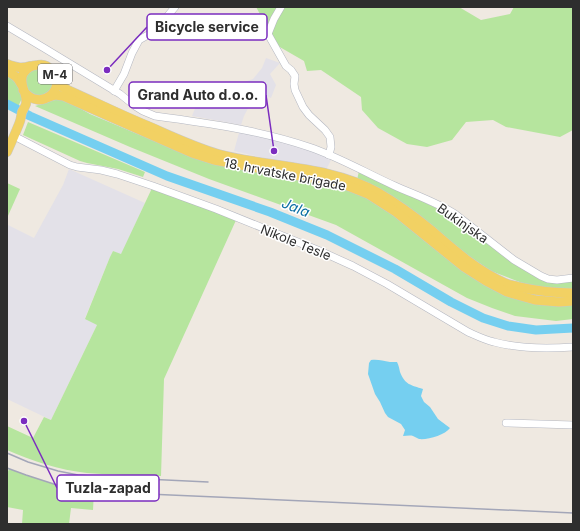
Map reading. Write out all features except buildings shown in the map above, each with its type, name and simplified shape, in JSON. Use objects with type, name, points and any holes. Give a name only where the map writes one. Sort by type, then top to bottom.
[{"type":"main road","name":"M-4","points":[[7,64],[16,68],[24,68],[37,64],[43,65],[48,67],[55,76],[57,81],[53,92],[45,98],[28,105]]},
{"type":"main road","name":"M-4","points":[[7,152],[20,123],[26,116],[28,105],[21,79],[23,74],[31,66]]},
{"type":"main road","name":"M-4","points":[[7,71],[18,79],[26,94],[30,98],[35,100],[45,98]]},
{"type":"main road","name":"18. hrvatske brigade","points":[[57,81],[61,86],[68,90],[164,133],[219,154],[337,176],[357,182],[376,191],[413,215],[469,263],[489,275],[506,283],[536,291],[573,293]]},
{"type":"main road","name":"18. hrvatske brigade","points":[[45,98],[55,95],[63,96],[192,153],[214,160],[343,184],[368,194],[396,212],[464,267],[507,292],[536,300],[559,302],[573,301]]},
{"type":"street","points":[[114,91],[124,74],[139,40],[155,30],[175,7]]},
{"type":"street","points":[[281,7],[268,34],[286,66],[295,76],[295,90],[303,107],[330,137],[329,155]]},
{"type":"street","name":"Bukinjska","points":[[7,26],[114,91],[135,106],[155,116],[238,128],[293,142],[329,155],[394,186],[445,207],[514,260],[541,276],[548,279],[557,280],[573,278]]},
{"type":"street","name":"Nikole Tesle","points":[[14,136],[70,165],[117,174],[167,190],[320,251],[387,284],[468,332],[482,338],[516,346],[555,348],[573,347]]},
{"type":"street","points":[[506,423],[573,425]]},
{"type":"shaded area","points":[[266,58],[280,63],[270,74],[276,85],[271,98],[256,93],[241,125],[192,116],[198,101],[207,94],[253,79],[262,68]]},
{"type":"shaded area","points":[[240,129],[312,150],[331,160],[325,172],[234,151]]},
{"type":"shaded area","points":[[69,169],[145,203],[121,255],[113,251],[110,257],[85,318],[97,325],[51,420],[7,399],[7,227],[8,225],[34,238],[63,185]]},
{"type":"green space","points":[[256,7],[459,7],[481,20],[510,14],[514,7],[573,7],[573,130],[560,137],[506,127],[493,120],[466,122],[452,140],[427,147],[407,144],[378,128],[362,110],[361,97],[321,70],[307,71],[304,61],[278,46]]},
{"type":"green space","points":[[36,67],[50,71],[54,86],[44,97],[29,95],[24,76]]},
{"type":"green space","points":[[7,74],[16,82],[22,98],[18,107],[7,100]]},
{"type":"green space","points":[[58,99],[65,100],[90,114],[192,157],[342,187],[365,195],[500,290],[573,302],[573,319],[556,321],[515,316],[492,308],[467,298],[336,225],[209,179],[35,106]]},
{"type":"green space","points":[[28,122],[145,172],[143,177],[118,169],[80,161],[23,135]]},
{"type":"green space","points":[[359,171],[453,216],[536,276],[573,281],[573,289],[547,288],[522,283],[491,271],[357,180]]},
{"type":"green space","points":[[7,183],[20,189],[7,218]]},
{"type":"green space","points":[[153,186],[237,218],[164,379],[161,476],[77,472],[26,458],[7,450],[7,426],[33,438],[44,417],[51,420],[97,325],[85,319],[110,257],[113,251],[121,254]]},
{"type":"green space","points":[[9,469],[63,487],[94,491],[93,510],[71,508],[69,524],[22,524],[23,510],[7,507],[7,474]]},
{"type":"water","points":[[371,360],[397,362],[404,380],[409,384],[423,389],[421,396],[424,402],[430,407],[438,419],[450,428],[448,431],[427,439],[403,436],[405,430],[401,424],[388,417],[375,394],[368,374],[369,363]]},
{"type":"waterway","name":"Jala","points":[[7,104],[30,116],[167,176],[270,212],[327,235],[395,269],[451,302],[483,318],[508,326],[536,330],[573,328]]},
{"type":"railway","points":[[7,453],[28,462],[78,475],[208,482]]},
{"type":"railway","points":[[7,468],[63,487],[102,492],[573,513]]},
{"type":"place","name":"Bicycle service","points":[[107,70]]},
{"type":"place","name":"Grand Auto d.o.o.","points":[[274,151]]},
{"type":"place","name":"Tuzla-zapad","points":[[24,421]]}]
